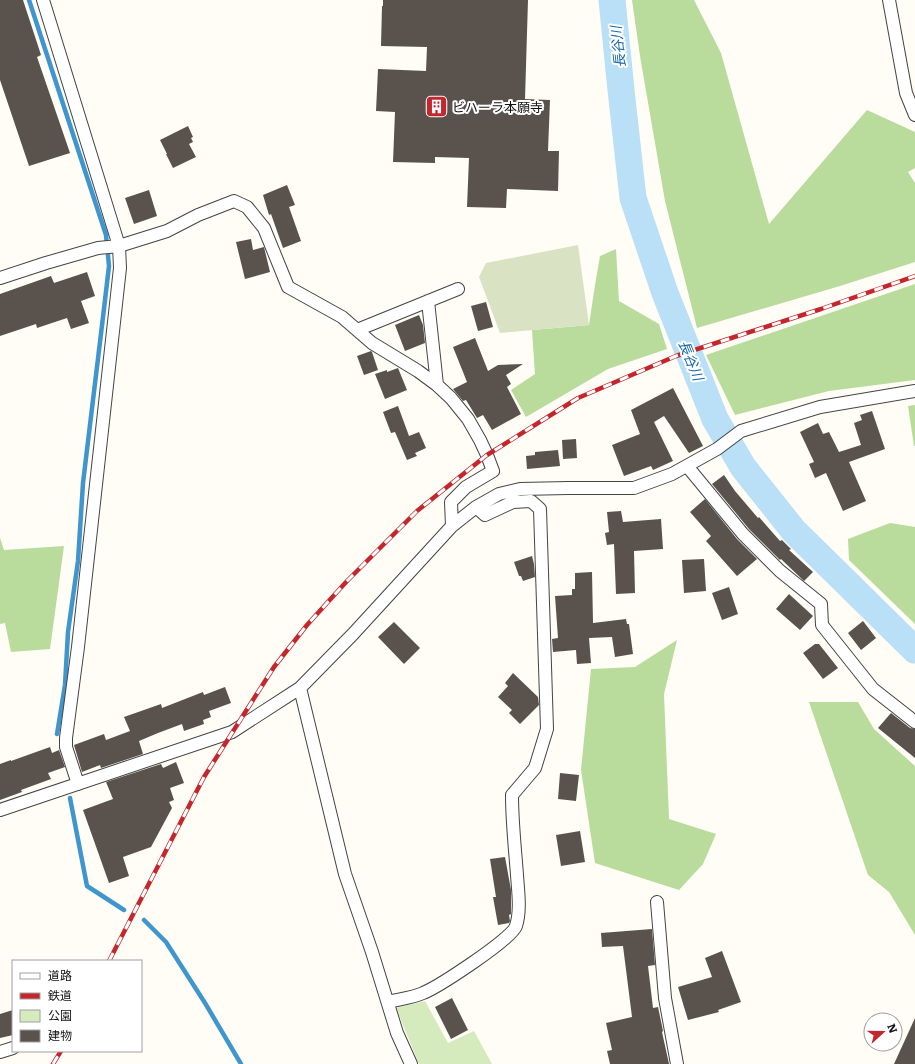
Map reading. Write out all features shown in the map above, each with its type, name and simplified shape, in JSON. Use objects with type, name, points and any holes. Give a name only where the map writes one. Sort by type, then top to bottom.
[{"type":"street","points":[[43,0],[119,246],[120,268],[78,647],[66,738],[66,747],[78,784]]},
{"type":"street","points":[[889,0],[906,93],[915,115]]},
{"type":"street","points":[[0,278],[98,248],[119,246],[167,231],[198,215],[234,201],[247,207],[264,228],[288,287],[342,317],[372,343],[418,371],[451,398],[468,419],[480,440],[493,471],[466,487],[451,502],[452,526]]},
{"type":"street","points":[[358,330],[458,289]]},
{"type":"street","points":[[428,301],[437,385]]},
{"type":"street","points":[[0,810],[232,732],[300,688],[353,634],[452,526],[476,507],[499,494],[520,490],[634,488],[672,474],[717,449],[741,431],[820,406],[915,391]]},
{"type":"street","points":[[686,466],[743,534],[780,571],[821,604],[822,626],[873,689],[915,722]]},
{"type":"street","points":[[388,1002],[423,993],[448,980],[493,949],[516,928],[518,918],[519,903],[512,815],[512,795],[535,768],[547,729],[540,509],[531,500],[513,502],[485,515],[476,507]]},
{"type":"street","points":[[300,688],[345,874],[372,952],[397,1033],[411,1064]]},
{"type":"street","points":[[657,902],[666,998],[677,1064]]},
{"type":"street","points":[[0,1052],[12,1048]]},
{"type":"green space","points":[[632,0],[694,0],[721,53],[769,224],[867,110],[915,132],[915,168],[908,172],[915,183],[915,262],[840,286],[697,328],[665,201]]},
{"type":"green space","points":[[578,245],[589,325],[500,333],[479,277],[486,263]]},
{"type":"green space","points":[[616,249],[619,301],[659,324],[667,349],[608,369],[526,417],[511,390],[535,374],[532,330],[589,325],[600,256]]},
{"type":"green space","points":[[915,284],[915,380],[829,391],[735,415],[706,355]]},
{"type":"green space","points":[[915,405],[915,446],[914,446],[908,406]]},
{"type":"green space","points":[[890,523],[915,527],[915,624],[849,560],[848,539]]},
{"type":"green space","points":[[0,538],[4,550],[64,546],[50,649],[11,652],[5,623],[0,624]]},
{"type":"green space","points":[[677,640],[664,694],[669,819],[716,834],[703,864],[679,890],[595,863],[581,770],[591,669],[635,667]]},
{"type":"green space","points":[[809,702],[858,702],[874,729],[915,766],[915,935],[889,892],[868,875]]},
{"type":"green space","points":[[425,1001],[448,1043],[474,1031],[492,1064],[419,1064],[396,1008]]},
{"type":"building","points":[[0,0],[23,0],[41,55],[37,57],[70,153],[29,166],[0,80]]},
{"type":"building","name":"ビハーラ本願寺","points":[[383,0],[528,0],[525,99],[550,100],[548,151],[559,151],[558,191],[507,189],[506,208],[467,207],[469,158],[435,157],[435,163],[393,162],[395,112],[376,111],[378,69],[426,71],[427,47],[381,46]]},
{"type":"building","points":[[188,126],[193,137],[191,138],[193,142],[189,144],[196,157],[173,168],[160,140]]},
{"type":"building","points":[[287,185],[295,205],[289,207],[301,241],[283,248],[271,214],[269,215],[263,195]]},
{"type":"building","points":[[149,190],[157,216],[134,224],[125,198]]},
{"type":"building","points":[[251,239],[253,250],[264,247],[270,272],[245,279],[236,242]]},
{"type":"building","points":[[87,272],[95,296],[81,301],[89,323],[71,329],[67,318],[37,328],[36,324],[0,336],[0,294],[51,276],[54,283]]},
{"type":"building","points":[[486,302],[493,327],[478,331],[471,306]]},
{"type":"building","points":[[419,315],[423,325],[425,343],[405,351],[395,325]]},
{"type":"building","points":[[475,338],[488,371],[498,365],[523,364],[506,375],[511,384],[507,387],[521,414],[492,430],[483,415],[477,418],[466,400],[463,401],[453,389],[467,382],[453,347]]},
{"type":"building","points":[[371,351],[378,370],[364,375],[357,356]]},
{"type":"building","points":[[398,368],[407,390],[385,399],[375,374]]},
{"type":"building","points":[[673,388],[703,446],[689,453],[664,416],[654,422],[673,461],[653,470],[651,466],[624,476],[612,445],[640,434],[631,410]]},
{"type":"building","points":[[398,406],[409,436],[419,432],[426,448],[415,453],[417,456],[407,460],[395,432],[391,433],[383,412]]},
{"type":"building","points":[[872,411],[885,449],[849,462],[866,501],[843,511],[826,473],[815,478],[809,464],[814,462],[800,432],[818,423],[823,434],[829,432],[839,452],[861,445],[854,423],[862,420],[860,415]]},
{"type":"building","points":[[576,439],[577,458],[563,459],[562,440]]},
{"type":"building","points":[[558,450],[560,466],[527,469],[526,456],[535,455],[535,452]]},
{"type":"building","points":[[724,475],[735,491],[758,518],[759,517],[780,541],[782,540],[791,549],[789,550],[813,572],[804,581],[781,559],[780,560],[749,529],[712,484]]},
{"type":"building","points":[[705,499],[737,539],[757,559],[737,576],[706,541],[711,536],[690,512]]},
{"type":"building","points":[[621,511],[623,522],[661,519],[663,549],[634,551],[635,593],[616,594],[614,544],[607,545],[605,533],[609,532],[607,512]]},
{"type":"building","points":[[532,556],[535,577],[523,581],[521,576],[519,576],[514,562]]},
{"type":"building","points":[[704,559],[706,591],[684,593],[682,560]]},
{"type":"building","points":[[592,572],[593,623],[626,619],[627,624],[629,624],[633,654],[615,657],[612,637],[589,638],[591,663],[577,664],[576,650],[553,652],[552,639],[558,638],[555,596],[572,595],[572,589],[575,589],[575,573]]},
{"type":"building","points":[[729,587],[738,614],[722,620],[712,593]]},
{"type":"building","points":[[789,594],[813,616],[800,630],[776,609]]},
{"type":"building","points":[[863,621],[876,638],[861,650],[848,633]]},
{"type":"building","points":[[394,622],[420,648],[404,664],[378,637]]},
{"type":"building","points":[[815,644],[819,644],[838,668],[823,679],[803,653]]},
{"type":"building","points":[[513,673],[538,697],[539,705],[520,724],[509,713],[512,710],[498,697],[508,686],[505,683]]},
{"type":"building","points":[[225,687],[231,703],[209,711],[211,717],[203,720],[204,724],[184,731],[182,724],[158,733],[139,741],[143,754],[101,768],[100,765],[82,772],[74,745],[104,734],[106,740],[130,731],[124,717],[161,704],[162,708],[203,692],[204,695]]},
{"type":"building","points":[[891,713],[910,728],[915,729],[915,758],[878,728]]},
{"type":"building","points":[[50,747],[52,753],[59,750],[65,767],[48,773],[51,779],[21,790],[22,792],[0,800],[0,764]]},
{"type":"building","points":[[176,762],[184,783],[170,788],[174,800],[169,802],[172,808],[151,847],[123,857],[129,876],[109,883],[83,810],[113,799],[106,782],[161,764],[163,768]]},
{"type":"building","points":[[560,773],[579,775],[576,801],[558,799]]},
{"type":"building","points":[[580,831],[585,862],[561,866],[556,835]]},
{"type":"building","points":[[505,857],[511,890],[511,914],[509,915],[509,923],[498,925],[493,897],[496,897],[490,859]]},
{"type":"building","points":[[652,929],[655,965],[648,966],[653,1008],[658,1007],[669,1064],[610,1064],[607,1051],[612,1050],[606,1023],[632,1017],[623,946],[602,947],[601,933]]},
{"type":"building","points":[[722,951],[741,1002],[718,1010],[719,1012],[688,1020],[678,987],[712,977],[705,958]]},
{"type":"building","points":[[452,998],[468,1030],[451,1039],[435,1007]]},
{"type":"building","points":[[12,1010],[12,1035],[0,1038],[0,1014]]},
{"type":"building","points":[[915,1018],[915,1064],[894,1064],[899,1052],[903,1052],[903,1044]]},
{"type":"waterway","points":[[29,0],[106,235],[109,266],[83,483],[78,561],[68,632],[65,685],[57,734]]},
{"type":"waterway","name":"長谷川","points":[[612,0],[633,198],[665,293],[715,419],[743,467],[794,531],[915,650]]},
{"type":"waterway","points":[[70,798],[87,886],[124,910]]},
{"type":"waterway","points":[[144,920],[166,942],[205,1003],[241,1064]]},
{"type":"railway","points":[[110,960],[204,777],[274,667],[307,625],[347,581],[417,511],[487,455],[578,398],[676,356],[821,309],[915,276]]},
{"type":"railway","points":[[53,1064],[60,1052]]},
{"type":"place","name":"ビハーラ本願寺","points":[[437,106]]}]
